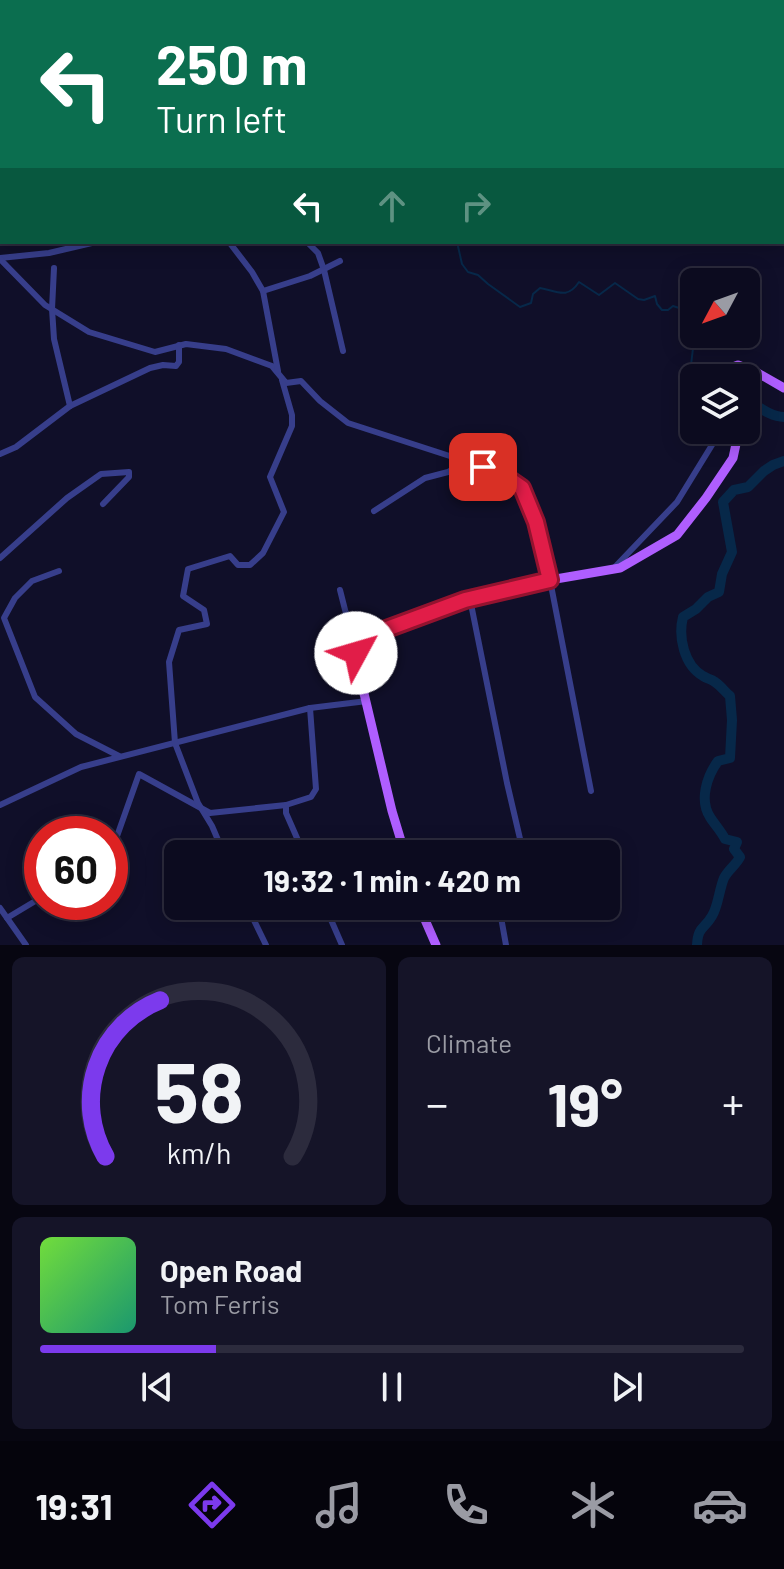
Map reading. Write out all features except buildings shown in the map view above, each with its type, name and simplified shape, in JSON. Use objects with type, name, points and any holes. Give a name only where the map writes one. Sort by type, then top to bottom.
[{"type":"main road","points":[[760,374],[784,388]]},
{"type":"main road","points":[[401,840],[356,653],[362,643],[373,634],[470,599],[550,580],[620,568],[677,535],[733,458],[736,444]]},
{"type":"main road","points":[[425,920],[436,945]]},
{"type":"street","points":[[217,840],[175,743],[169,662],[179,630],[207,624],[204,610],[183,596],[188,569],[230,556],[238,565],[250,565],[263,553],[284,512],[270,477],[292,426],[263,291],[231,244]]},
{"type":"street","points":[[309,244],[318,253],[324,270],[343,351]]},
{"type":"street","points":[[0,258],[49,253],[71,245]]},
{"type":"street","points":[[0,258],[45,305],[89,332],[155,352],[186,344],[226,349],[272,366],[286,383],[301,381],[348,423],[499,472],[522,488],[536,522],[550,580],[591,791]]},
{"type":"street","points":[[263,291],[324,270],[340,261]]},
{"type":"street","points":[[54,268],[54,339],[70,406]]},
{"type":"street","points":[[0,454],[16,447],[70,406],[150,368],[176,366],[179,362],[179,345]]},
{"type":"street","points":[[612,570],[677,502],[713,444]]},
{"type":"street","points":[[374,511],[425,478],[448,472],[467,462]]},
{"type":"street","points":[[0,558],[67,498],[101,474],[129,472],[129,477],[103,504]]},
{"type":"street","points":[[59,571],[32,581],[15,598],[4,618],[35,697],[76,734],[120,756]]},
{"type":"street","points":[[340,590],[356,653]]},
{"type":"street","points":[[470,599],[520,840]]},
{"type":"street","points":[[0,805],[81,767],[310,708],[367,701]]},
{"type":"street","points":[[124,816],[139,774],[210,813],[286,805],[311,797],[316,789],[310,708]]},
{"type":"street","points":[[286,805],[286,813],[298,840]]},
{"type":"street","points":[[0,908],[26,945]]},
{"type":"street","points":[[7,918],[24,908]]},
{"type":"street","points":[[254,920],[266,945]]},
{"type":"street","points":[[331,920],[342,945]]},
{"type":"street","points":[[502,920],[506,945]]},
{"type":"waterway","points":[[457,244],[462,264],[468,272],[478,275],[520,307],[531,303],[533,294],[540,288],[566,293],[579,282],[599,295],[615,283],[638,299],[655,296],[662,310],[673,306],[680,308]]},
{"type":"waterway","points":[[691,364],[693,348]]},
{"type":"waterway","points":[[760,408],[784,417]]},
{"type":"waterway","points":[[697,945],[700,931],[714,912],[724,878],[740,857],[734,849],[737,842],[725,839],[710,817],[705,803],[706,788],[714,767],[718,761],[730,758],[730,696],[691,665],[682,642],[683,617],[719,592],[722,574],[732,552],[723,502],[734,490],[748,487],[764,471],[784,461]]},
{"type":"route","points":[[356,653],[373,634],[465,600],[550,580],[536,522],[522,488],[499,472],[483,467]]}]
